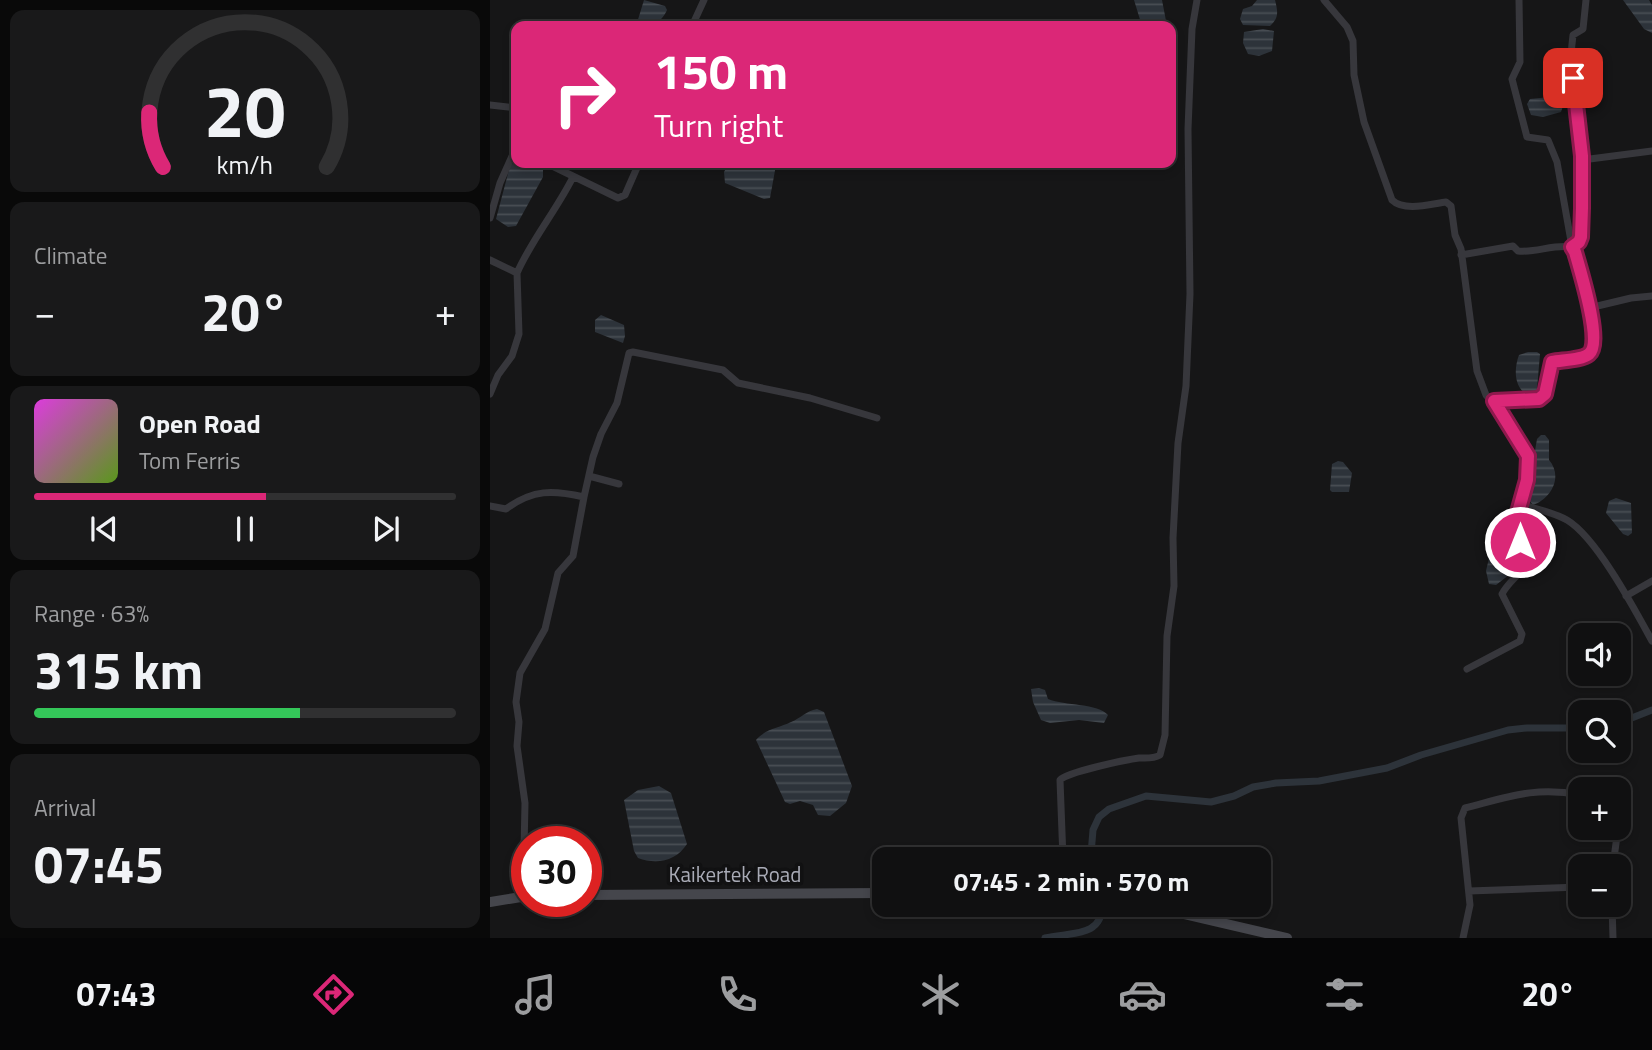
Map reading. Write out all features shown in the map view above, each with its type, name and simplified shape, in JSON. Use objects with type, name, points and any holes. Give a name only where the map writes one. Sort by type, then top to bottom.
[{"type":"main road","name":"Kaikertek Road","points":[[602,895],[872,893]]},
{"type":"main road","points":[[490,902],[511,899]]},
{"type":"main road","points":[[1197,917],[1287,938]]},
{"type":"street","points":[[694,21],[704,0]]},
{"type":"street","points":[[1063,847],[1060,780],[1078,772],[1136,759],[1154,758],[1160,755],[1165,735],[1167,636],[1174,586],[1173,538],[1178,443],[1186,386],[1191,294],[1188,129],[1192,29],[1197,0]]},
{"type":"street","points":[[1324,0],[1347,27],[1353,41],[1354,75],[1364,122],[1392,200],[1396,204],[1404,205],[1446,202],[1451,206],[1461,255],[1477,371],[1486,395],[1494,401],[1528,456],[1527,480],[1516,523],[1526,564],[1520,576],[1505,588],[1502,594],[1522,634],[1520,641],[1468,669]]},
{"type":"street","points":[[1494,401],[1539,399],[1545,394],[1552,362],[1587,356],[1594,349],[1595,339],[1572,247],[1557,162],[1548,140],[1527,137],[1512,79],[1520,62],[1519,0]]},
{"type":"street","points":[[1461,255],[1513,246],[1517,251],[1530,252],[1562,246],[1572,247],[1579,242],[1582,160],[1572,48],[1573,35],[1583,29],[1586,0]]},
{"type":"street","points":[[490,105],[511,107]]},
{"type":"street","points":[[1582,160],[1652,151]]},
{"type":"street","points":[[490,218],[500,183],[511,158]]},
{"type":"street","points":[[556,168],[618,198],[625,195],[637,168]]},
{"type":"street","points":[[490,394],[498,374],[512,356],[519,334],[517,274],[532,241],[558,206],[573,177]]},
{"type":"street","points":[[490,260],[517,274]]},
{"type":"street","points":[[1588,308],[1652,296]]},
{"type":"street","points":[[525,826],[525,803],[517,746],[517,692],[520,673],[545,629],[558,573],[573,556],[593,457],[601,433],[617,403],[629,354],[633,352],[723,370],[738,383],[810,397],[877,418]]},
{"type":"street","points":[[589,476],[619,484]]},
{"type":"street","points":[[490,506],[506,509],[520,498],[548,491],[584,497]]},
{"type":"street","points":[[1520,504],[1568,521],[1595,549],[1652,641]]},
{"type":"street","points":[[1626,596],[1652,581]]},
{"type":"street","points":[[1463,938],[1470,905],[1461,818],[1465,808],[1531,791],[1568,793]]},
{"type":"street","points":[[1469,891],[1568,887]]},
{"type":"street","points":[[1612,917],[1613,938]]},
{"type":"shaded area","points":[[644,0],[665,6],[667,10],[658,21],[638,21]]},
{"type":"shaded area","points":[[1134,0],[1162,0],[1166,21],[1140,21]]},
{"type":"shaded area","points":[[1257,0],[1275,0],[1277,15],[1270,26],[1243,25],[1240,19],[1243,9],[1252,6]]},
{"type":"shaded area","points":[[1623,0],[1649,0],[1652,5],[1652,33],[1644,29]]},
{"type":"shaded area","points":[[1263,29],[1274,31],[1272,51],[1259,56],[1248,54],[1243,43],[1244,32]]},
{"type":"shaded area","points":[[1530,99],[1562,99],[1564,103],[1561,112],[1543,117],[1531,115],[1527,104]]},
{"type":"shaded area","points":[[510,166],[541,168],[543,177],[516,226],[508,227],[496,219]]},
{"type":"shaded area","points":[[726,168],[775,168],[770,198],[764,199],[725,183]]},
{"type":"shaded area","points":[[601,315],[624,325],[623,343],[595,332],[595,320]]},
{"type":"shaded area","points":[[1528,352],[1540,354],[1534,397],[1522,391],[1516,374],[1519,355]]},
{"type":"shaded area","points":[[1545,435],[1549,440],[1549,460],[1555,479],[1550,492],[1533,505],[1527,498],[1537,439]]},
{"type":"shaded area","points":[[1343,462],[1352,473],[1349,492],[1330,490],[1332,464]]},
{"type":"shaded area","points":[[1616,498],[1631,503],[1632,533],[1628,536],[1623,534],[1606,513],[1609,501]]},
{"type":"shaded area","points":[[1511,553],[1515,557],[1514,571],[1496,585],[1489,584],[1486,571],[1489,558]]},
{"type":"shaded area","points":[[1031,689],[1045,690],[1048,699],[1097,708],[1108,715],[1104,723],[1079,720],[1050,723],[1041,720]]},
{"type":"shaded area","points":[[817,709],[824,712],[852,786],[846,803],[830,816],[818,815],[813,805],[800,801],[790,804],[785,802],[756,740],[768,731]]},
{"type":"shaded area","points":[[659,786],[671,793],[687,844],[672,858],[652,861],[638,858],[634,851],[624,800],[638,790]]},
{"type":"waterway","points":[[1631,718],[1652,710]]},
{"type":"waterway","points":[[1092,847],[1093,830],[1099,817],[1109,809],[1146,796],[1211,802],[1253,787],[1319,781],[1387,768],[1421,755],[1508,730],[1568,728]]},
{"type":"waterway","points":[[1045,938],[1083,932],[1097,923],[1100,917]]},
{"type":"route","points":[[1520,542],[1516,523],[1527,480],[1528,456],[1494,401],[1539,399],[1545,394],[1552,362],[1587,356],[1594,349],[1595,339],[1585,292],[1572,247],[1581,237],[1582,208],[1582,156],[1573,78]]}]
